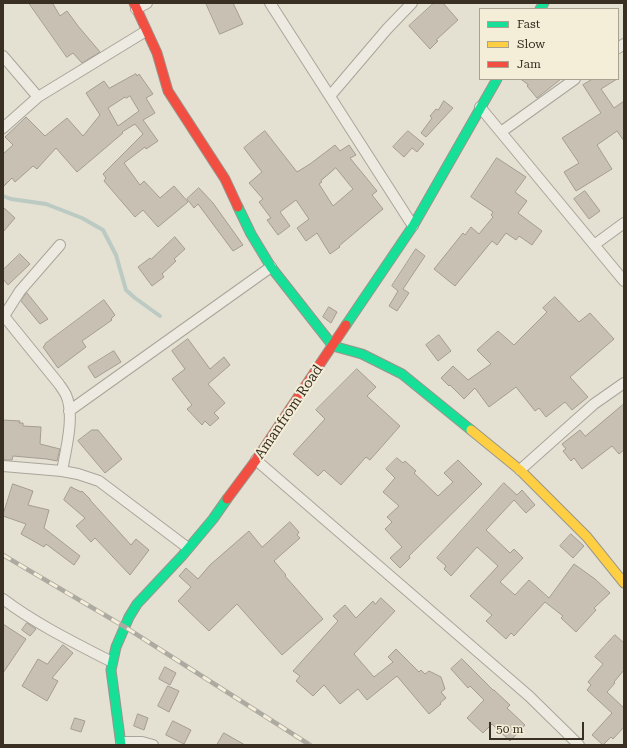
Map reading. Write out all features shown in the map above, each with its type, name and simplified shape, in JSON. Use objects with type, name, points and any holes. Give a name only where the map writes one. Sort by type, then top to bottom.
[{"type":"street","points":[[148,3],[135,6],[157,52],[168,91],[224,179],[251,234],[271,267],[333,346],[362,354],[402,374],[520,470],[587,537],[624,583]]},
{"type":"street","points":[[270,3],[412,226]]},
{"type":"street","points":[[330,96],[387,29],[412,3]]},
{"type":"street","points":[[3,128],[38,97],[146,31]]},
{"type":"street","points":[[3,56],[38,97]]},
{"type":"street","name":"Amanfrom Road","points":[[121,744],[111,670],[116,647],[129,617],[137,604],[213,519],[256,460],[388,265],[496,80]]},
{"type":"street","points":[[501,132],[574,80]]},
{"type":"street","points":[[480,107],[624,281]]},
{"type":"street","points":[[594,245],[624,223]]},
{"type":"street","points":[[60,245],[20,291],[4,318],[59,384],[66,396],[69,411],[69,431],[62,471]]},
{"type":"street","points":[[69,411],[271,267]]},
{"type":"street","points":[[520,470],[594,404],[624,383]]},
{"type":"street","points":[[256,460],[529,696],[579,745]]},
{"type":"street","points":[[3,466],[62,471],[100,481],[188,548]]},
{"type":"street","points":[[3,599],[57,633],[112,662]]},
{"type":"street","points":[[121,744],[142,742],[153,745]]},
{"type":"building","points":[[29,3],[55,3],[53,4],[60,16],[67,11],[100,52],[82,63],[73,53],[67,57]]},
{"type":"building","points":[[206,3],[233,3],[243,24],[220,34]]},
{"type":"building","points":[[434,3],[443,3],[458,20],[436,40],[438,41],[430,49],[409,26]]},
{"type":"building","points":[[136,74],[137,76],[139,74],[153,94],[146,98],[155,113],[143,120],[158,141],[146,149],[145,147],[124,163],[140,185],[144,181],[160,198],[174,186],[188,202],[158,227],[143,210],[135,217],[104,181],[106,178],[103,174],[143,134],[135,124],[122,132],[123,133],[77,172],[56,148],[37,169],[33,166],[15,182],[12,178],[3,187],[3,154],[13,145],[5,137],[26,117],[45,136],[67,118],[83,136],[100,115],[86,93],[104,81],[109,88]],"holes":[[[130,96],[139,111],[118,126],[108,108],[125,97]]]},
{"type":"building","points":[[522,80],[560,80],[537,98],[527,86],[528,85]]},
{"type":"building","points":[[591,80],[615,80],[601,89],[614,108],[624,101],[624,141],[617,131],[597,145],[612,169],[576,191],[564,172],[579,163],[562,138],[601,113],[583,85]]},
{"type":"building","points":[[444,101],[453,108],[426,137],[421,133],[432,118],[430,116],[436,109],[438,110]]},
{"type":"building","points":[[265,131],[297,172],[335,145],[340,151],[349,145],[356,155],[350,158],[377,191],[372,195],[383,209],[330,254],[317,233],[306,241],[297,228],[309,219],[296,200],[280,212],[290,226],[278,235],[267,220],[271,218],[259,202],[263,199],[249,183],[262,172],[244,148]],"holes":[[[336,168],[353,189],[333,206],[319,184]]]},
{"type":"building","points":[[408,131],[424,144],[417,152],[412,148],[404,157],[393,147]]},
{"type":"building","points":[[497,158],[526,177],[515,192],[527,201],[518,213],[542,231],[532,245],[519,236],[516,240],[506,233],[497,245],[492,241],[455,286],[434,269],[463,233],[465,235],[471,227],[479,234],[493,217],[491,215],[493,212],[471,197]]},
{"type":"building","points":[[199,188],[213,203],[243,245],[233,251],[198,204],[194,208],[187,199]]},
{"type":"building","points":[[585,191],[600,211],[589,219],[574,199]]},
{"type":"building","points":[[3,207],[15,218],[3,232]]},
{"type":"building","points":[[175,237],[185,249],[174,259],[176,261],[162,274],[164,277],[152,286],[138,267],[150,258],[151,259]]},
{"type":"building","points":[[416,249],[425,256],[403,289],[409,293],[397,311],[389,306],[398,291],[392,286]]},
{"type":"building","points":[[20,254],[30,264],[8,285],[3,279],[3,270]]},
{"type":"building","points":[[27,293],[48,319],[40,324],[21,301]]},
{"type":"building","points":[[555,297],[579,322],[590,313],[614,339],[570,377],[588,397],[572,410],[565,402],[546,417],[539,408],[535,411],[516,387],[489,407],[475,388],[464,399],[441,378],[453,366],[468,380],[491,364],[477,350],[498,331],[514,345],[547,312],[543,308]]},
{"type":"building","points":[[104,300],[115,315],[111,319],[112,320],[82,341],[86,347],[58,368],[43,347],[45,344]]},
{"type":"building","points":[[329,307],[337,312],[331,323],[323,317]]},
{"type":"building","points":[[439,335],[451,351],[438,361],[426,345]]},
{"type":"building","points":[[188,339],[210,369],[224,357],[230,365],[208,384],[225,403],[214,413],[219,418],[210,426],[205,421],[202,425],[187,409],[192,405],[172,379],[185,369],[172,351]]},
{"type":"building","points":[[114,351],[121,362],[95,378],[88,367]]},
{"type":"building","points":[[357,369],[376,387],[367,396],[400,426],[370,460],[366,457],[341,485],[324,470],[318,476],[293,454],[325,419],[316,410]]},
{"type":"building","points":[[624,404],[624,450],[619,454],[612,446],[582,469],[574,458],[571,461],[563,451],[566,449],[562,444],[580,430],[585,436]]},
{"type":"building","points":[[3,420],[20,421],[19,423],[23,423],[23,426],[41,427],[40,444],[60,449],[57,461],[13,456],[12,460],[3,460]]},
{"type":"building","points":[[92,430],[98,430],[122,459],[105,473],[78,441]]},
{"type":"building","points":[[397,458],[403,463],[405,461],[416,471],[414,473],[438,496],[453,482],[444,473],[458,460],[482,484],[409,556],[410,558],[400,568],[390,558],[402,547],[385,529],[392,522],[387,517],[399,506],[383,492],[395,478],[386,469]]},
{"type":"building","points":[[504,483],[517,495],[522,490],[535,505],[526,513],[514,500],[486,530],[510,553],[514,549],[523,558],[500,582],[515,595],[529,580],[549,598],[574,564],[595,579],[610,593],[594,608],[596,610],[576,632],[561,618],[563,616],[545,602],[514,636],[511,633],[506,639],[486,621],[492,615],[470,596],[498,566],[477,547],[451,576],[444,569],[446,566],[437,558]]},
{"type":"building","points":[[13,484],[33,491],[28,505],[49,510],[44,528],[80,556],[74,565],[46,544],[44,547],[21,534],[26,524],[3,516]]},
{"type":"building","points":[[71,487],[81,492],[82,491],[131,545],[136,539],[149,550],[130,575],[95,538],[91,542],[76,526],[85,518],[64,500]]},
{"type":"building","points":[[290,522],[299,532],[297,535],[300,538],[274,561],[286,575],[285,576],[323,619],[282,655],[237,604],[209,631],[178,601],[191,587],[179,576],[186,568],[198,579],[210,565],[249,531],[262,547]]},
{"type":"building","points":[[571,534],[584,546],[573,558],[560,546]]},
{"type":"building","points":[[381,598],[395,611],[354,654],[374,677],[393,662],[388,657],[396,649],[419,672],[421,670],[425,674],[429,671],[441,677],[445,689],[441,692],[446,698],[429,714],[397,676],[367,700],[358,689],[340,704],[324,685],[313,696],[296,681],[300,676],[293,671],[338,621],[333,616],[345,605],[356,618],[373,601],[375,604]]},
{"type":"building","points":[[27,623],[36,629],[30,636],[22,630]]},
{"type":"building","points":[[3,624],[26,639],[3,673]]},
{"type":"building","points":[[615,635],[624,643],[624,670],[607,692],[624,708],[624,727],[613,739],[611,737],[603,745],[592,735],[612,713],[587,690],[591,685],[588,682],[603,664],[595,657]]},
{"type":"building","points":[[63,645],[73,653],[52,678],[58,681],[47,701],[22,686],[38,659],[47,664]]},
{"type":"building","points":[[462,659],[510,705],[507,708],[525,725],[510,741],[492,724],[483,733],[467,718],[484,700],[470,686],[468,688],[451,669]]},
{"type":"building","points":[[165,667],[176,673],[170,685],[159,679]]},
{"type":"building","points":[[168,686],[179,691],[169,712],[158,706]]},
{"type":"building","points":[[138,714],[148,718],[144,730],[134,726]]},
{"type":"building","points":[[75,718],[85,721],[81,732],[71,729]]},
{"type":"building","points":[[173,721],[191,730],[184,744],[166,735]]},
{"type":"building","points":[[224,733],[245,745],[217,745]]},
{"type":"waterway","points":[[3,196],[11,199],[46,204],[82,218],[103,230],[116,255],[126,290],[160,316]]},
{"type":"railway","points":[[3,555],[125,627],[310,745]]},
{"type":"traffic: fast","points":[[541,8],[544,3]]},
{"type":"traffic: fast","points":[[346,325],[413,226],[496,80]]},
{"type":"traffic: fast","points":[[238,207],[251,234],[271,267],[333,346],[362,354],[402,374],[471,430]]},
{"type":"traffic: fast","points":[[121,745],[111,670],[116,647],[129,617],[137,604],[182,556],[213,519],[227,499]]},
{"type":"traffic: slow","points":[[471,430],[520,470],[587,537],[624,583]]},
{"type":"traffic: jam","points":[[134,3],[157,53],[168,91],[225,179],[238,207]]},
{"type":"traffic: jam","points":[[227,499],[256,460],[346,325]]}]
